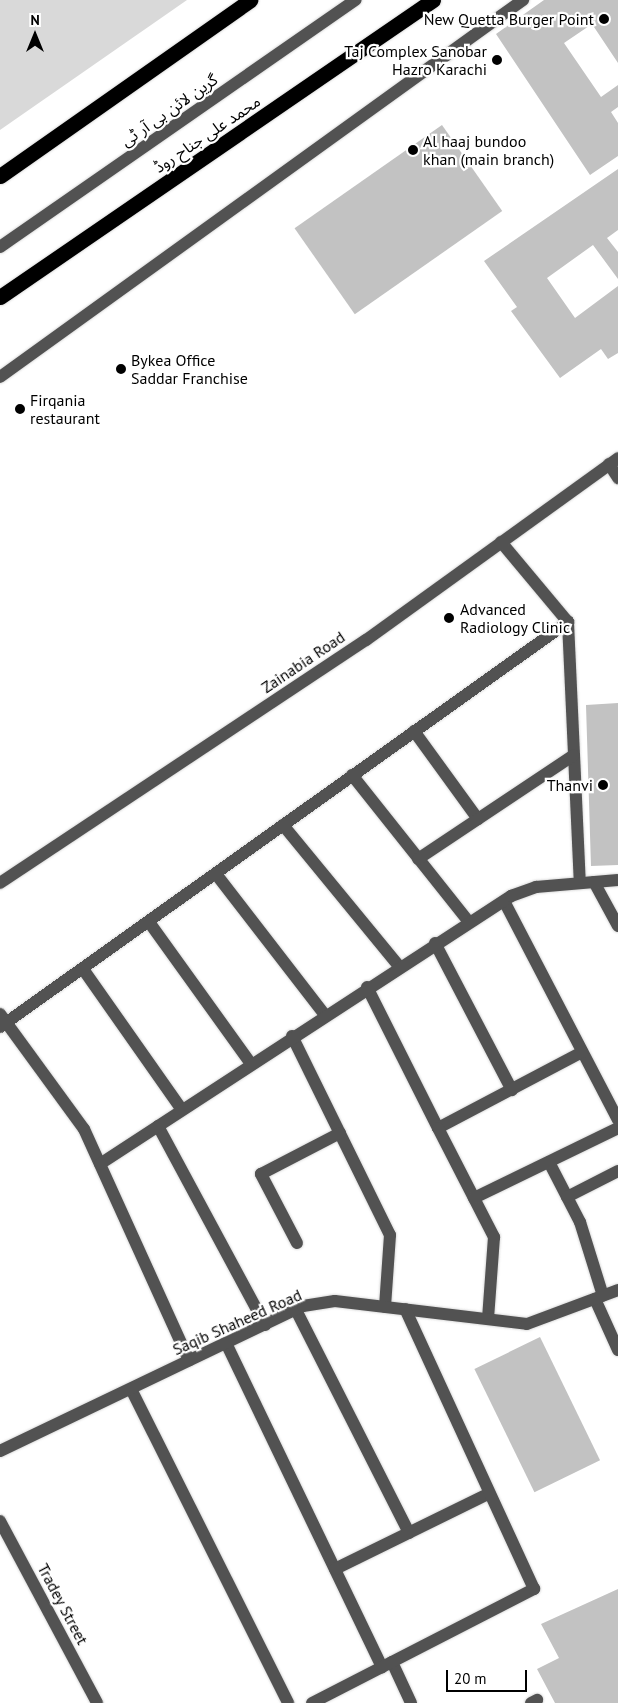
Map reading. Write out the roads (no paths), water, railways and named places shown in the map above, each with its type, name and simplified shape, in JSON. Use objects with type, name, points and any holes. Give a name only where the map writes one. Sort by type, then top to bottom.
[{"type":"highway","points":[[0,176],[250,0]]},
{"type":"highway","name":"محمد علی جناح روڈ","points":[[0,297],[433,0]]},
{"type":"street","name":"گرین لائن بی آر ٹی","points":[[0,248],[356,0]]},
{"type":"street","points":[[0,376],[523,0]]},
{"type":"street","points":[[613,461],[618,478]]},
{"type":"street","name":"Zainabia Road","points":[[0,883],[366,640],[613,461]]},
{"type":"street","points":[[502,542],[568,622],[580,883]]},
{"type":"street","points":[[189,1360],[84,1129],[2,1021],[84,969],[568,622]]},
{"type":"street","points":[[414,731],[478,819]]},
{"type":"street","points":[[418,859],[574,755]]},
{"type":"street","points":[[352,776],[469,922]]},
{"type":"street","points":[[283,825],[399,966]]},
{"type":"street","points":[[216,874],[325,1015]]},
{"type":"street","points":[[100,1164],[435,942],[504,901],[536,887],[618,880]]},
{"type":"street","points":[[594,882],[618,926]]},
{"type":"street","points":[[504,901],[618,1120]]},
{"type":"street","points":[[149,922],[251,1064]]},
{"type":"street","points":[[435,942],[512,1090]]},
{"type":"street","points":[[84,969],[182,1110]]},
{"type":"street","points":[[367,987],[494,1237],[488,1319]]},
{"type":"street","points":[[292,1036],[390,1235],[385,1307]]},
{"type":"street","points":[[438,1128],[582,1052]]},
{"type":"street","points":[[158,1126],[265,1325]]},
{"type":"street","points":[[474,1198],[618,1128]]},
{"type":"street","points":[[297,1243],[261,1174],[340,1133]]},
{"type":"street","points":[[549,1162],[590,1247],[599,1298],[618,1350]]},
{"type":"street","points":[[567,1198],[618,1171]]},
{"type":"street","name":"Saqib Shaheed Road","points":[[0,1451],[296,1310],[335,1301],[488,1319],[542,1322],[618,1290]]},
{"type":"street","points":[[315,1702],[534,1589],[488,1494],[405,1309]]},
{"type":"street","points":[[296,1310],[409,1533]]},
{"type":"street","points":[[226,1343],[335,1569],[387,1664],[411,1703]]},
{"type":"street","points":[[131,1388],[288,1703]]},
{"type":"street","points":[[335,1569],[488,1494]]},
{"type":"street","name":"Tradey Street","points":[[0,1520],[96,1703]]},
{"type":"place","name":"New Quetta Burger Point","points":[[604,19]]},
{"type":"place","name":"Taj Complex Sanobar Hazro Karachi","points":[[497,60]]},
{"type":"place","name":"Al haaj bundoo khan (main branch)","points":[[413,150]]},
{"type":"place","name":"Bykea Office Saddar Franchise","points":[[121,369]]},
{"type":"place","name":"Firqania restaurant","points":[[20,409]]},
{"type":"place","name":"Advanced Radiology Clinic","points":[[449,618]]},
{"type":"place","name":"Thanvi","points":[[603,785]]}]
